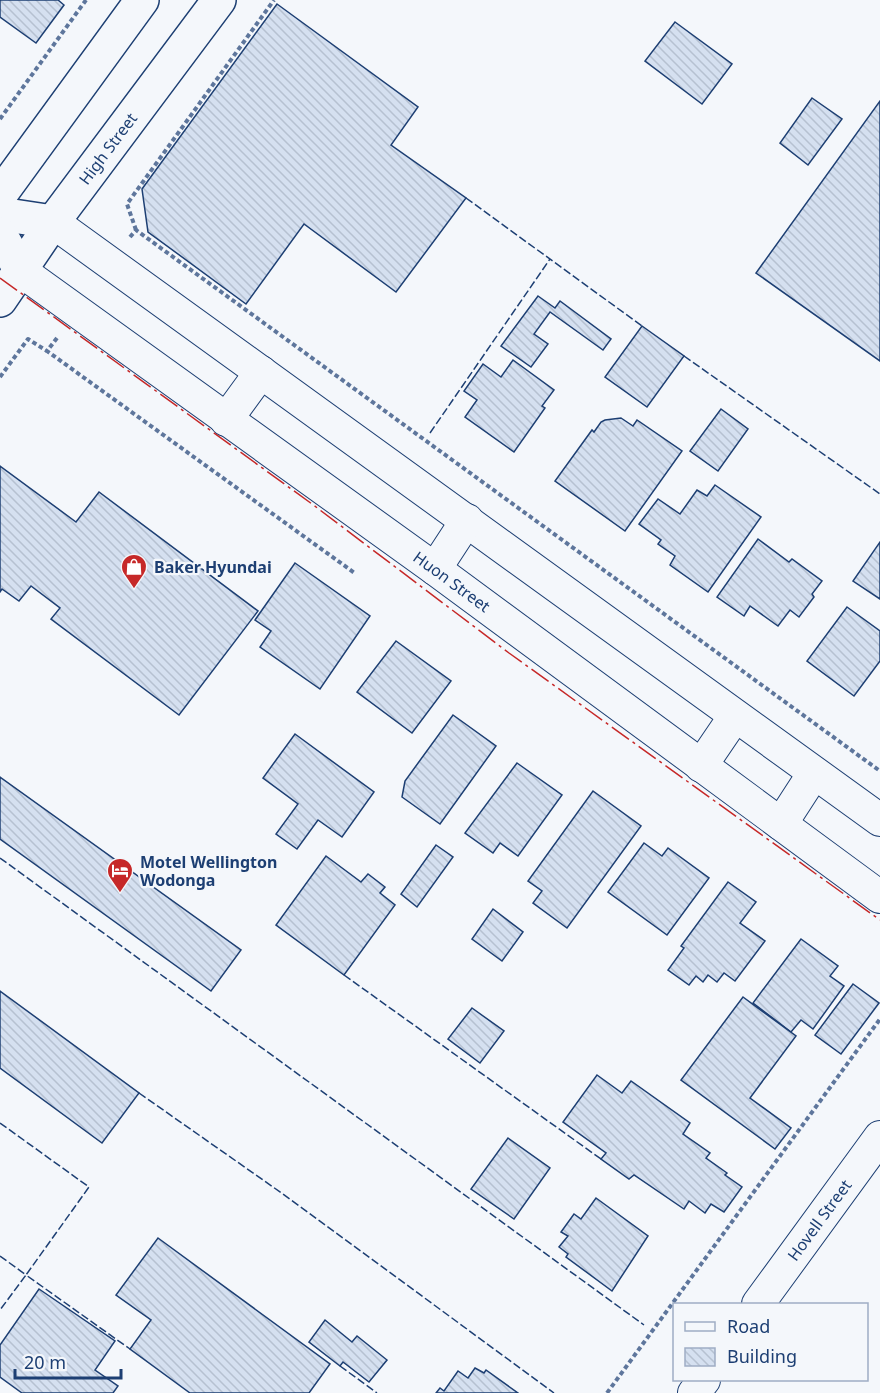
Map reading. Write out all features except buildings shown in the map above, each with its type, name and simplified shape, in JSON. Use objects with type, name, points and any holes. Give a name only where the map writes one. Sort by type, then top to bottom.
[{"type":"main road","points":[[0,195],[142,0]]},
{"type":"main road","name":"High Street","points":[[0,300],[53,222],[219,0]]},
{"type":"main road","points":[[0,214],[53,222]]},
{"type":"main road","points":[[0,234],[21,271]]},
{"type":"street","points":[[53,222],[880,820]]},
{"type":"street","name":"Huon Street","points":[[21,271],[435,569],[880,897]]},
{"type":"street","points":[[226,420],[261,372]]},
{"type":"street","points":[[435,569],[467,520]]},
{"type":"street","points":[[701,766],[735,716]]},
{"type":"street","points":[[781,824],[814,773]]},
{"type":"street","name":"Hovell Street","points":[[759,1303],[880,1137]]},
{"type":"street","points":[[694,1393],[703,1381]]},
{"type":"path","points":[[0,119],[86,0]]},
{"type":"path","points":[[136,230],[127,204],[274,0]]},
{"type":"path","points":[[0,377],[28,339],[47,351]]},
{"type":"path","points":[[607,1393],[880,1019]]},
{"type":"fence","points":[[466,198],[642,326]]},
{"type":"fence","points":[[430,433],[550,259]]},
{"type":"fence","points":[[684,356],[880,494]]},
{"type":"fence","points":[[0,858],[644,1325]]},
{"type":"fence","points":[[344,975],[601,1159]]},
{"type":"fence","points":[[139,1093],[283,1194],[554,1393]]},
{"type":"fence","points":[[0,1123],[89,1187],[26,1275],[130,1349]]},
{"type":"fence","points":[[0,1256],[26,1275],[0,1310]]},
{"type":"fence","points":[[340,1366],[377,1393]]},
{"type":"power","points":[[0,278],[312,504],[509,653],[880,920]]},
{"type":"place","name":"Baker Hyundai","points":[[134,590]]},
{"type":"place","name":"Motel Wellington Wodonga","points":[[120,894]]}]
